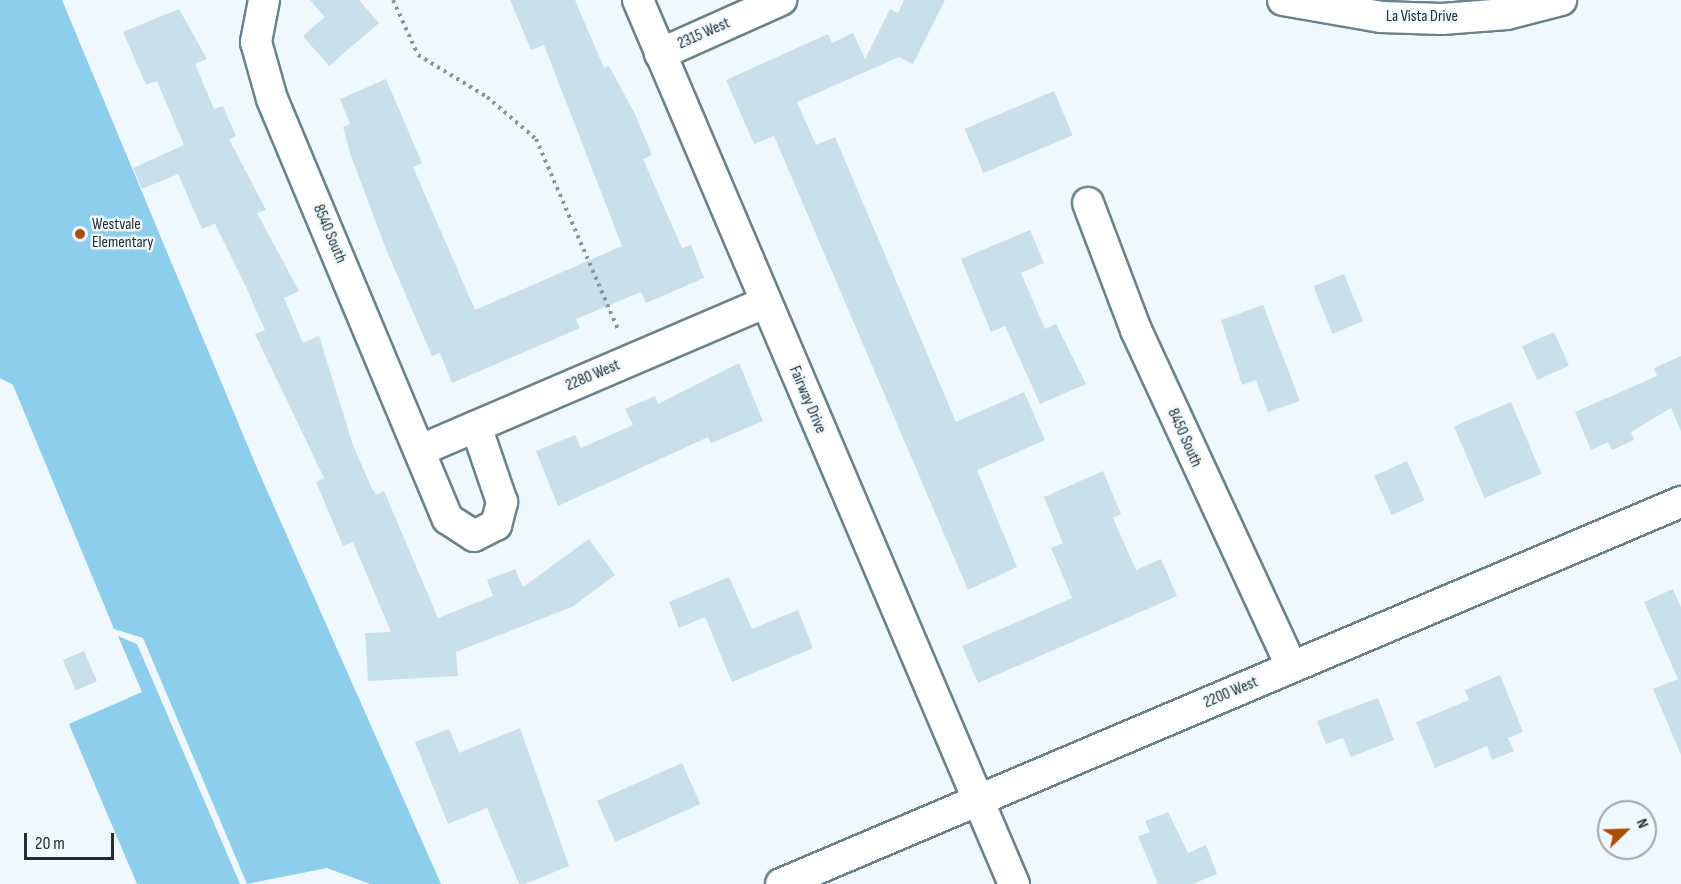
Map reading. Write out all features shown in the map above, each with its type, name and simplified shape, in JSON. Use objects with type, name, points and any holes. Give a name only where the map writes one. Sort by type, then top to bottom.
[{"type":"street","name":"Fairway Drive","points":[[638,0],[1014,884]]},
{"type":"street","name":"2315 West","points":[[660,54],[781,0]]},
{"type":"street","name":"La Vista Drive","points":[[1283,0],[1381,17],[1561,0]]},
{"type":"street","name":"8540 South","points":[[261,7],[256,42],[272,99],[454,528],[474,536],[486,533],[501,514],[502,502],[477,426]]},
{"type":"street","name":"8450 South","points":[[1088,203],[1136,330],[1292,667]]},
{"type":"street","name":"2280 West","points":[[421,450],[766,302]]},
{"type":"street","name":"2200 West","points":[[781,884],[1681,502]]},
{"type":"path","points":[[393,0],[418,55],[487,97],[536,139],[631,360]]},
{"type":"shaded area","name":"Westvale Elementary","points":[[0,0],[62,0],[257,468],[441,884],[370,884],[327,868],[247,884],[143,638],[114,629],[13,385],[0,378]]},
{"type":"shaded area","points":[[118,636],[137,644],[240,884],[137,884],[69,724],[142,692]]},
{"type":"building","points":[[310,0],[359,0],[379,23],[329,66],[303,36],[325,17]]},
{"type":"building","points":[[510,0],[575,0],[604,68],[609,66],[635,114],[652,155],[643,159],[682,248],[691,245],[704,278],[646,303],[641,292],[576,319],[580,328],[452,383],[440,353],[432,356],[386,249],[350,153],[343,127],[350,124],[340,99],[386,79],[422,163],[413,167],[475,310],[622,246],[544,45],[531,50]]},
{"type":"building","points":[[904,0],[945,0],[913,64],[899,57],[797,102],[816,145],[835,137],[956,422],[1024,392],[1045,440],[977,470],[1017,567],[968,590],[774,136],[754,144],[726,80],[828,34],[832,43],[853,33],[865,59],[890,9],[898,13]]},
{"type":"building","points":[[179,9],[207,59],[195,64],[214,109],[223,106],[236,136],[229,139],[266,210],[257,213],[299,291],[284,298],[303,343],[319,336],[353,445],[372,489],[377,495],[384,491],[438,618],[493,596],[487,580],[515,569],[523,587],[589,539],[615,575],[572,607],[456,652],[458,676],[368,681],[365,633],[391,632],[353,542],[343,546],[316,482],[324,478],[255,334],[265,330],[245,285],[215,224],[202,229],[178,174],[142,189],[133,168],[184,145],[157,81],[146,85],[123,32]]},
{"type":"building","points":[[1054,91],[1073,135],[983,173],[965,129]]},
{"type":"building","points":[[1030,230],[1044,263],[1021,273],[1045,329],[1056,324],[1086,384],[1040,404],[1005,326],[991,332],[961,259]]},
{"type":"building","points":[[1344,274],[1363,321],[1333,334],[1313,286]]},
{"type":"building","points":[[1263,305],[1300,401],[1268,412],[1256,380],[1242,385],[1221,320]]},
{"type":"building","points":[[1554,332],[1569,366],[1537,380],[1522,346]]},
{"type":"building","points":[[1681,356],[1681,431],[1671,408],[1631,432],[1634,440],[1612,450],[1608,442],[1591,450],[1575,412],[1657,376],[1654,368]]},
{"type":"building","points":[[739,363],[763,421],[711,443],[708,437],[558,506],[536,451],[575,435],[581,448],[633,425],[625,409],[655,396],[658,404]]},
{"type":"building","points":[[1511,402],[1541,474],[1484,498],[1454,426]]},
{"type":"building","points":[[1407,461],[1424,500],[1392,515],[1374,476]]},
{"type":"building","points":[[1103,471],[1121,514],[1113,518],[1136,570],[1161,559],[1177,596],[978,683],[962,646],[1072,598],[1051,548],[1063,543],[1044,497]]},
{"type":"building","points":[[729,577],[752,629],[798,610],[813,648],[732,682],[705,617],[679,628],[669,602]]},
{"type":"building","points":[[1673,589],[1681,607],[1681,755],[1653,689],[1678,679],[1644,602]]},
{"type":"building","points":[[84,651],[97,681],[76,690],[63,660]]},
{"type":"building","points":[[1500,675],[1523,732],[1508,738],[1514,751],[1492,760],[1487,746],[1435,768],[1416,722],[1469,700],[1465,690]]},
{"type":"building","points":[[1378,698],[1394,740],[1351,757],[1343,738],[1326,744],[1317,721]]},
{"type":"building","points":[[520,728],[569,866],[525,884],[519,884],[487,808],[448,824],[415,742],[449,729],[459,753]]},
{"type":"building","points":[[682,763],[700,804],[615,842],[597,801]]},
{"type":"building","points":[[1168,812],[1188,853],[1206,845],[1217,874],[1193,884],[1158,884],[1138,836],[1150,832],[1145,821]]},
{"type":"place","name":"Westvale Elementary","points":[[80,234]]}]
